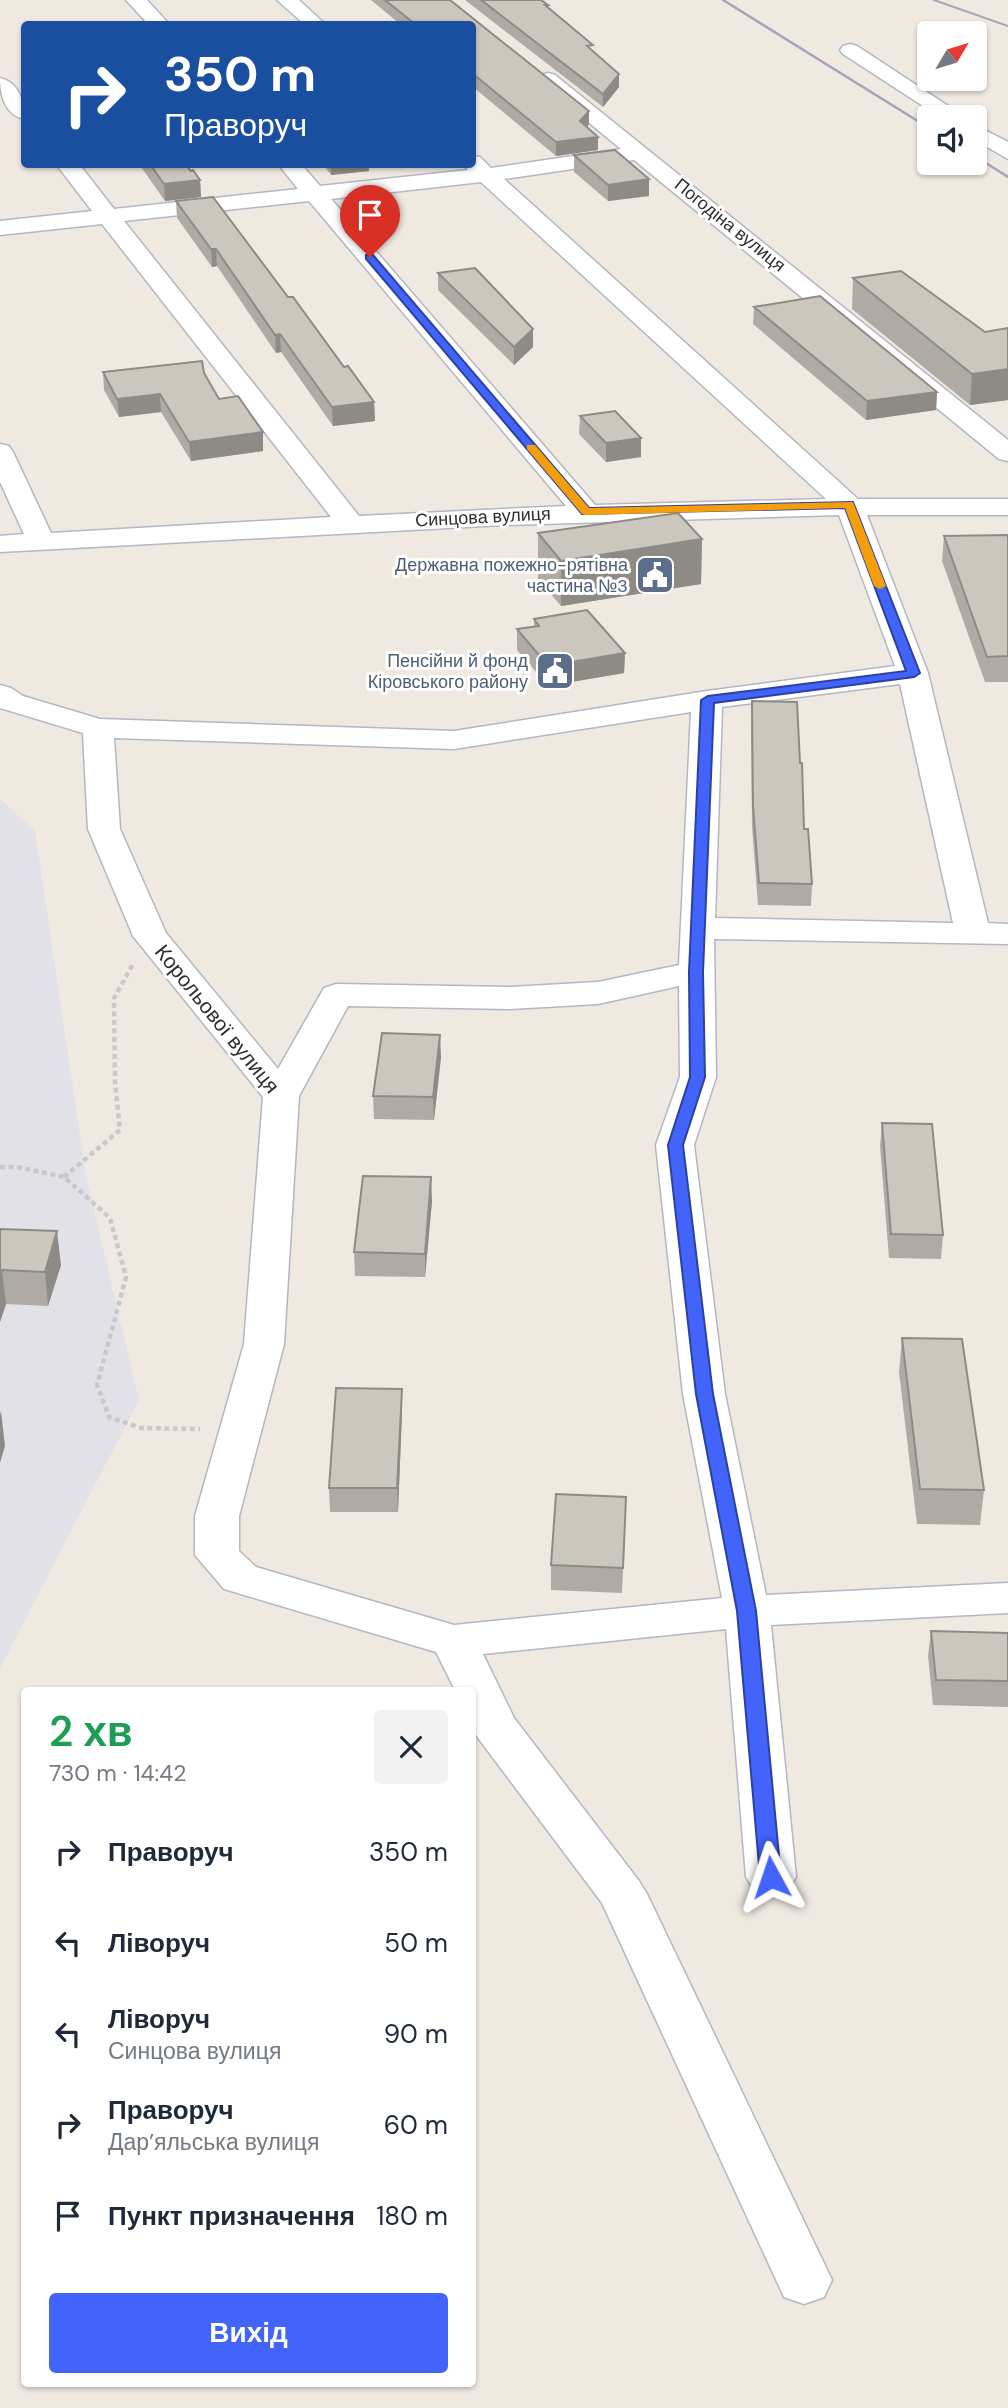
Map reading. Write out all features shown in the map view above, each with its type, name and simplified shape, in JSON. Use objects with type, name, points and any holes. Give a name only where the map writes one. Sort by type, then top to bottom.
[{"type":"street","points":[[136,0],[156,21]]},
{"type":"street","points":[[287,0],[312,21]]},
{"type":"street","points":[[850,50],[935,105]]},
{"type":"street","name":"Погодіна вулиця","points":[[535,68],[643,153],[1008,453]]},
{"type":"street","points":[[0,84],[21,109]]},
{"type":"street","points":[[987,139],[1008,152]]},
{"type":"street","points":[[0,228],[316,194],[480,168],[643,153]]},
{"type":"street","points":[[70,168],[349,523]]},
{"type":"street","points":[[293,168],[586,512]]},
{"type":"street","points":[[480,168],[849,505],[914,673],[973,934]]},
{"type":"street","points":[[0,452],[41,542]]},
{"type":"street","name":"Синцова вулиця","points":[[0,544],[586,512],[849,505],[1008,507]]},
{"type":"street","points":[[0,694],[12,702],[98,728],[454,740],[708,700],[914,673]]},
{"type":"street","points":[[708,700],[696,972],[698,1077],[675,1145],[705,1394],[747,1611],[771,1877]]},
{"type":"street","name":"Корольової вулиця","points":[[98,728],[104,829],[150,936],[281,1096],[264,1344],[217,1517],[217,1555],[240,1578],[454,1642]]},
{"type":"street","points":[[699,928],[1008,934]]},
{"type":"street","points":[[281,1096],[336,995],[510,998],[598,993],[696,972]]},
{"type":"street","points":[[476,1687],[454,1642],[747,1611],[1008,1598]]},
{"type":"street","points":[[476,1687],[495,1726],[622,1894],[804,2280]]},
{"type":"path","points":[[64,1177],[120,1130],[115,1083],[114,998],[150,936]]},
{"type":"path","points":[[0,1167],[18,1167],[64,1177],[110,1218],[126,1277],[97,1385],[109,1417],[141,1428],[241,1429]]},
{"type":"shaded area","points":[[0,799],[35,831],[86,1176],[139,1400],[0,1668]]},
{"type":"building","points":[[385,0],[450,0],[589,111],[580,121],[598,137],[556,142],[476,76],[476,21],[411,21]]},
{"type":"building","points":[[481,0],[541,0],[593,45],[587,46],[619,74],[603,94]]},
{"type":"building","points":[[615,150],[649,179],[608,185],[574,155]]},
{"type":"building","points":[[153,168],[188,168],[200,180],[164,184]]},
{"type":"building","points":[[213,197],[288,297],[293,297],[344,367],[348,366],[374,402],[332,407],[280,334],[275,335],[216,249],[211,249],[176,201]]},
{"type":"building","points":[[475,268],[533,329],[514,347],[438,273]]},
{"type":"building","points":[[901,271],[985,332],[1008,328],[1008,369],[972,374],[853,278]]},
{"type":"building","points":[[820,296],[937,392],[867,401],[754,307]]},
{"type":"building","points":[[202,361],[204,373],[219,399],[238,396],[263,432],[189,442],[160,394],[117,399],[103,372]]},
{"type":"building","points":[[615,411],[641,438],[606,443],[580,416]]},
{"type":"building","points":[[678,513],[702,539],[561,561],[538,533]]},
{"type":"building","points":[[1008,535],[1008,656],[987,657],[944,536]]},
{"type":"building","points":[[587,610],[625,653],[548,666],[517,629],[539,626],[534,619]]},
{"type":"building","points":[[752,701],[797,702],[804,829],[808,829],[812,884],[759,883],[753,806]]},
{"type":"building","points":[[382,1033],[440,1035],[433,1097],[373,1096]]},
{"type":"building","points":[[882,1123],[932,1124],[943,1235],[891,1234]]},
{"type":"building","points":[[363,1176],[431,1177],[425,1254],[354,1252]]},
{"type":"building","points":[[0,1229],[57,1231],[45,1272],[2,1270],[0,1276]]},
{"type":"building","points":[[902,1338],[962,1339],[984,1490],[920,1489]]},
{"type":"building","points":[[336,1388],[402,1389],[397,1488],[329,1488]]},
{"type":"building","points":[[556,1494],[626,1497],[623,1568],[551,1565]]},
{"type":"building","points":[[931,1631],[1008,1633],[1008,1681],[936,1680]]},
{"type":"tram line","points":[[934,0],[1008,26]]},
{"type":"railway","points":[[723,0],[917,121]]},
{"type":"railway","points":[[987,164],[1008,177]]},
{"type":"slow traffic","points":[[531,447],[586,512],[849,505],[880,586]]},
{"type":"place","name":"Державна пожежно-рятівна частина №3","points":[[655,575]]},
{"type":"place","name":"Пенсійни й фонд Кіровського району","points":[[555,671]]},
{"type":"route","points":[[370,257],[586,512],[849,505],[914,673],[708,700],[696,972],[698,1077],[675,1145],[705,1394],[747,1611],[771,1877]]}]
